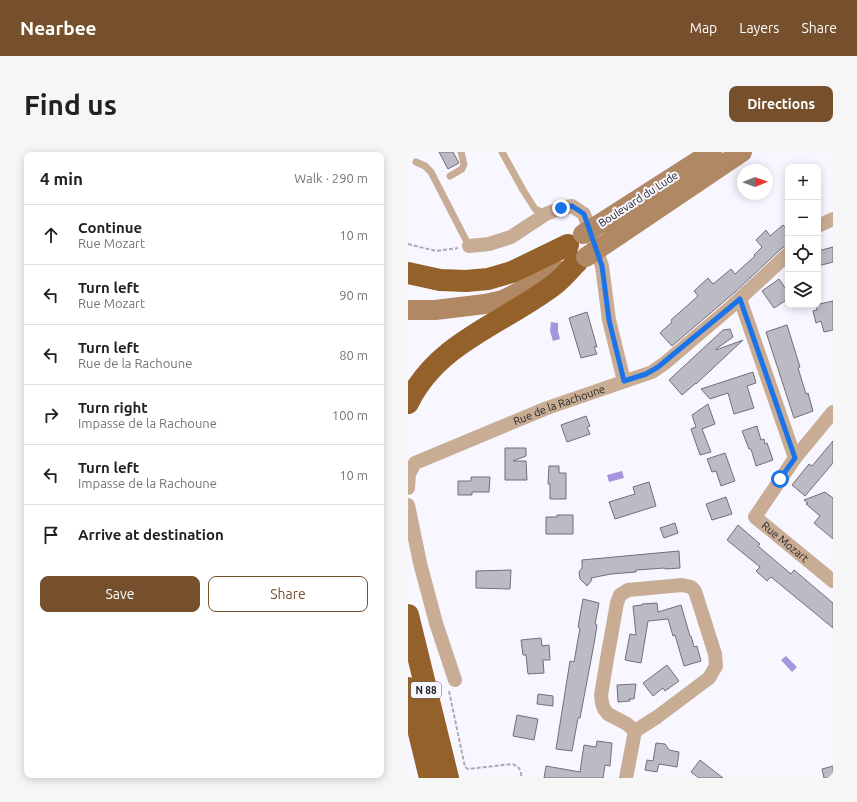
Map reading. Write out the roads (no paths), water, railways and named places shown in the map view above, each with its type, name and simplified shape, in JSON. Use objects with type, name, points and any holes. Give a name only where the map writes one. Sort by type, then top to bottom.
[{"type":"highway","points":[[408,273],[440,280],[466,281],[488,279],[579,250]]},
{"type":"highway","points":[[408,403],[414,389],[434,365],[462,342],[556,283],[579,250]]},
{"type":"highway","name":"N 88","points":[[408,615],[448,778]]},
{"type":"highway","name":"N 88","points":[[408,688],[430,778]]},
{"type":"main road","name":"Boulevard du Lude","points":[[579,250],[606,220],[712,152]]},
{"type":"main road","name":"Boulevard du Lude","points":[[408,310],[435,310],[461,306],[499,290],[534,270],[579,250],[619,235],[742,152]]},
{"type":"street","points":[[469,246],[489,244],[511,237],[546,214],[561,208],[572,206],[584,214],[602,266],[609,320],[624,381]]},
{"type":"street","points":[[821,225],[833,219]]},
{"type":"street","name":"Rue de la Rachoune","points":[[408,488],[409,474],[415,463],[547,408],[646,374],[662,365],[740,299],[785,257]]},
{"type":"street","points":[[740,299],[795,458]]},
{"type":"street","name":"Rue Mozart","points":[[833,412],[795,458],[755,517],[833,581]]},
{"type":"street","points":[[408,505],[422,570],[436,623],[455,680]]},
{"type":"street","points":[[626,778],[635,731],[657,717],[709,678],[716,666],[715,654],[709,633],[695,591],[691,587],[682,585],[636,589],[628,590],[620,595],[617,603],[601,695],[604,710],[608,714],[627,724],[635,731]]},
{"type":"lane","points":[[450,176],[462,169],[464,164],[462,152]]},
{"type":"lane","points":[[502,152],[535,209],[546,214]]},
{"type":"lane","points":[[416,162],[425,166],[431,172],[469,246]]}]
